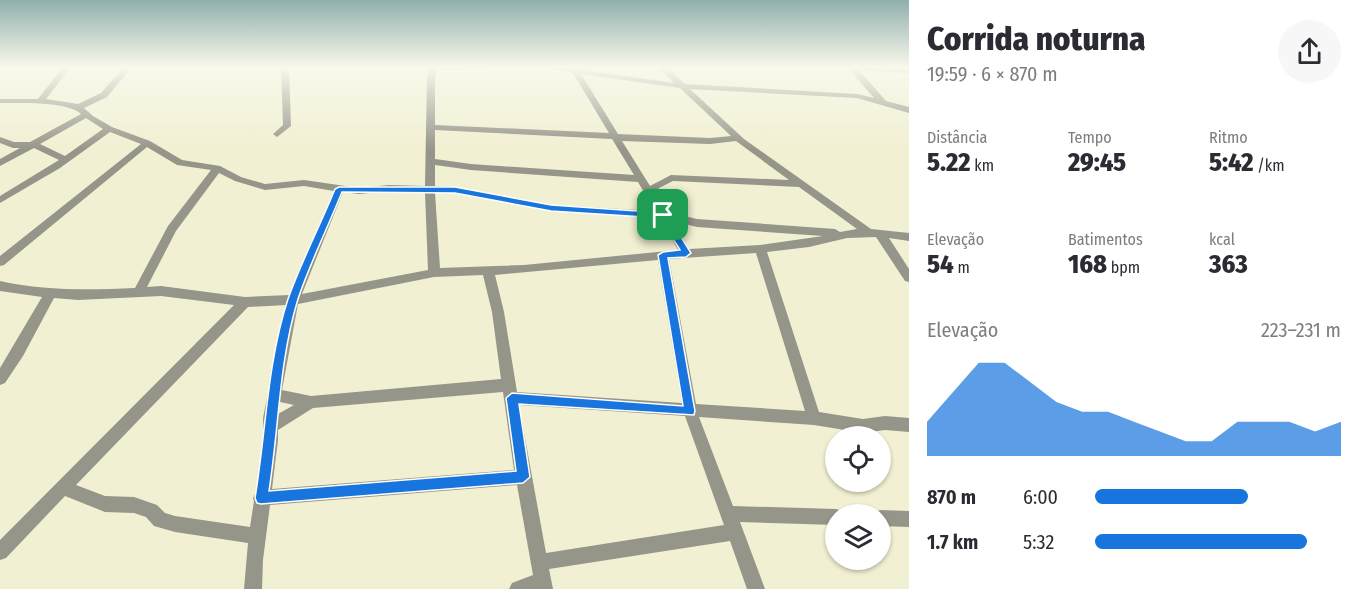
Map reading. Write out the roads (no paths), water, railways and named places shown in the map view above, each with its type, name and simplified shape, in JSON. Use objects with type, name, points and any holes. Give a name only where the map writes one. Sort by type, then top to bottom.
[{"type":"street","points":[[40,101],[45,94]]},
{"type":"street","points":[[79,107],[104,94]]},
{"type":"street","points":[[277,134],[287,126],[286,94]]},
{"type":"street","points":[[431,94],[430,190],[434,273]]},
{"type":"street","points":[[589,94],[686,253]]},
{"type":"street","points":[[689,94],[738,138],[800,184],[874,233],[909,278]]},
{"type":"street","points":[[830,94],[857,96],[909,110]]},
{"type":"street","points":[[875,94],[883,102]]},
{"type":"street","points":[[0,101],[40,101],[79,107],[109,129],[147,143],[180,163],[217,168],[238,179],[264,187],[304,183],[339,189],[455,190],[551,208],[663,215],[697,223],[909,237]]},
{"type":"street","points":[[0,164],[30,144],[87,114]]},
{"type":"street","points":[[431,127],[614,138],[710,141],[738,138]]},
{"type":"street","points":[[0,200],[66,160],[109,129]]},
{"type":"street","points":[[0,140],[14,144],[30,144],[66,160]]},
{"type":"street","points":[[0,262],[147,143]]},
{"type":"street","points":[[430,161],[471,167],[640,179]]},
{"type":"street","points":[[139,291],[171,229],[217,168]]},
{"type":"street","points":[[650,194],[655,186],[671,178],[800,184]]},
{"type":"street","points":[[253,589],[274,394],[293,300],[339,189]]},
{"type":"street","points":[[0,286],[50,294],[161,291],[245,302],[293,300],[434,273],[488,271],[686,253],[760,249],[809,243],[847,234]]},
{"type":"street","points":[[760,249],[814,418]]},
{"type":"street","points":[[663,255],[690,411],[756,589]]},
{"type":"street","points":[[488,271],[498,312],[523,477],[544,585],[518,589]]},
{"type":"street","points":[[0,379],[18,352],[50,294]]},
{"type":"street","points":[[0,552],[245,302]]},
{"type":"street","points":[[274,394],[311,402],[510,392],[690,411],[814,418],[863,426],[885,423],[909,425]]},
{"type":"street","points":[[271,426],[311,402]]},
{"type":"street","points":[[261,498],[523,477]]},
{"type":"street","points":[[64,488],[105,504],[135,505],[151,510],[160,520],[175,524],[257,536]]},
{"type":"street","points":[[729,514],[825,517]]},
{"type":"street","points":[[891,518],[909,519]]},
{"type":"street","points":[[540,562],[735,532]]}]
